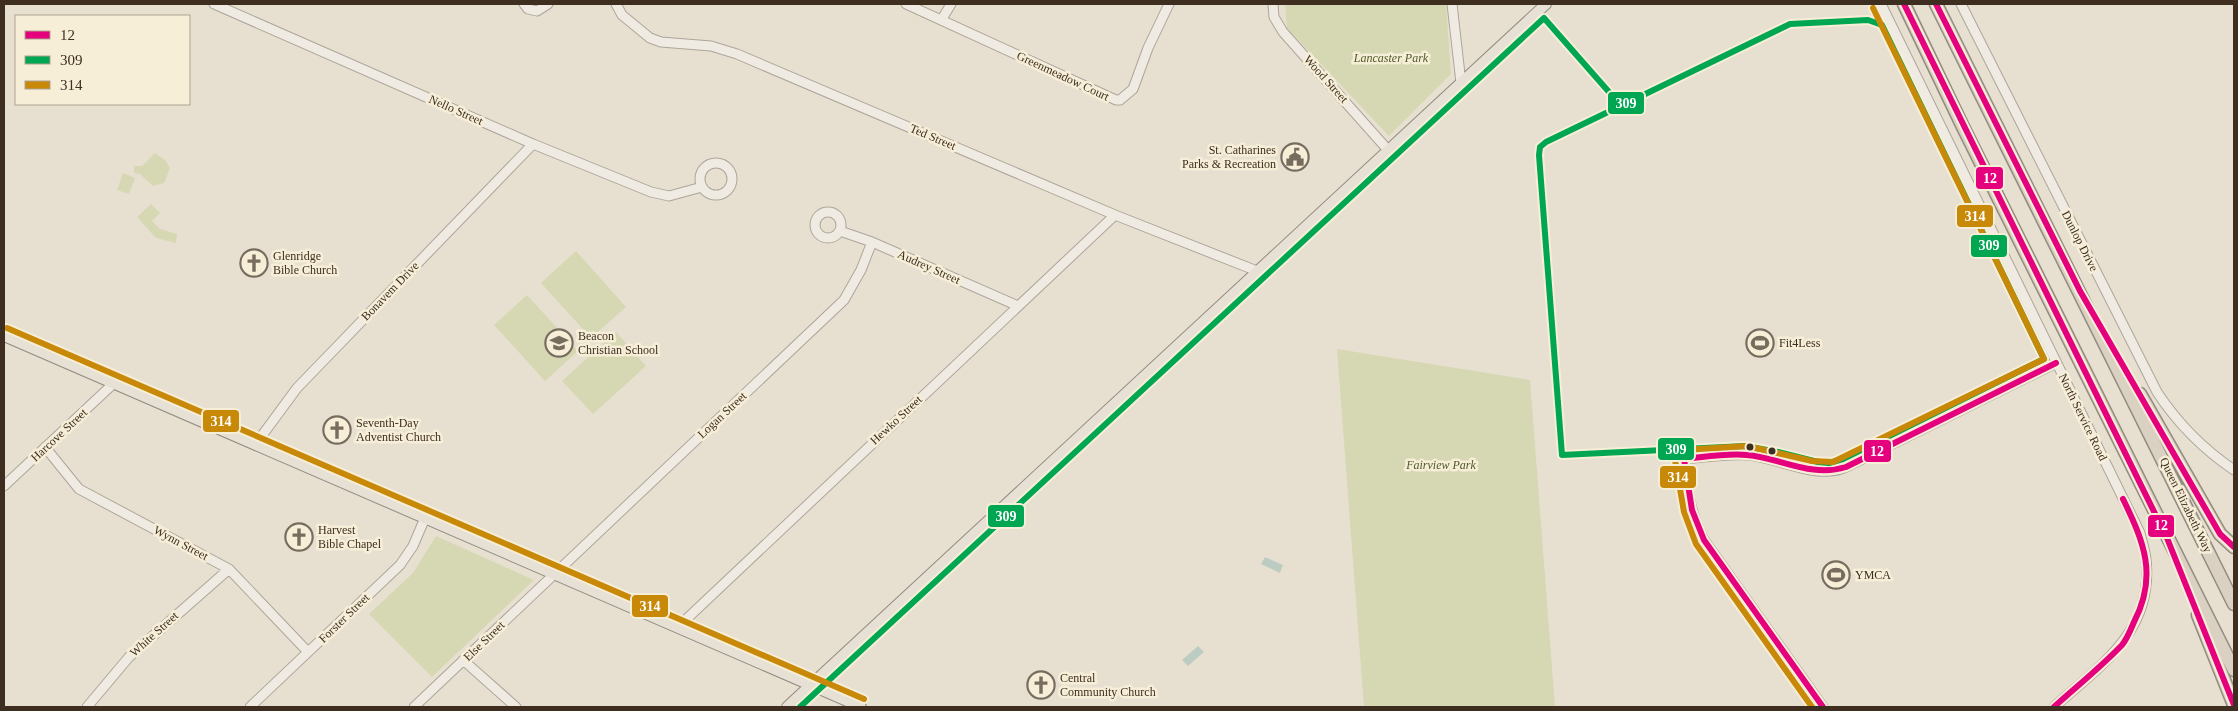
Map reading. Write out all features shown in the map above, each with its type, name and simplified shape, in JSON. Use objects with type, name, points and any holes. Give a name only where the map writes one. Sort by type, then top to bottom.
[{"type":"highway","points":[[1904,4],[1963,128],[2234,670]]},
{"type":"highway","name":"Queen Elizabeth Way","points":[[1936,4],[2234,604]]},
{"type":"highway","points":[[2080,291],[2220,534],[2234,546]]},
{"type":"highway","points":[[2167,538],[2234,705]]},
{"type":"main road","points":[[786,707],[1546,4]]},
{"type":"main road","points":[[4,336],[861,707]]},
{"type":"street","name":"Nello Street","points":[[214,4],[533,144],[651,192],[669,196],[702,187]]},
{"type":"street","points":[[524,4],[528,8],[537,10],[548,4]]},
{"type":"street","name":"Ted Street","points":[[616,4],[622,15],[650,38],[661,42],[711,46],[737,54],[1115,215],[1257,272]]},
{"type":"street","name":"Greenmeadow Court","points":[[906,4],[1116,100],[1120,100],[1133,89],[1148,48],[1169,4]]},
{"type":"street","points":[[942,19],[951,4]]},
{"type":"street","name":"Wood Street","points":[[1273,4],[1274,17],[1284,32],[1388,150]]},
{"type":"street","points":[[1452,4],[1461,82]]},
{"type":"street","name":"North Service Road","points":[[1881,4],[2140,533],[2146,559],[2146,584],[2142,607],[2123,644],[2054,707]]},
{"type":"street","name":"Dunlop Drive","points":[[1961,4],[2157,392],[2169,410],[2198,442],[2222,462],[2234,469]]},
{"type":"street","name":"Bonavem Drive","points":[[255,445],[297,388],[533,144]]},
{"type":"street","name":"Hewko Street","points":[[678,627],[1115,215]]},
{"type":"street","name":"Audrey Street","points":[[840,230],[872,242],[1018,306]]},
{"type":"street","name":"Logan Street","points":[[553,574],[844,300],[861,270],[872,242]]},
{"type":"street","points":[[1823,707],[1704,540],[1695,523],[1690,505],[1684,458],[1751,455],[1817,471],[1830,472],[1846,467],[2056,363]]},
{"type":"street","name":"Harcove Street","points":[[4,486],[113,384]]},
{"type":"street","name":"Wynn Street","points":[[45,447],[79,489],[229,569],[308,652]]},
{"type":"street","name":"Forster Street","points":[[250,707],[400,564],[413,546],[425,518]]},
{"type":"street","name":"White Street","points":[[87,707],[129,657],[229,569]]},
{"type":"street","name":"Else Street","points":[[414,707],[553,574]]},
{"type":"street","points":[[463,660],[516,707]]},
{"type":"green space","name":"Lancaster Park","points":[[1285,4],[1446,4],[1451,74],[1389,136],[1287,28]]},
{"type":"green space","points":[[155,153],[165,160],[170,168],[164,183],[153,186],[140,174],[134,173],[134,166],[142,166]]},
{"type":"green space","points":[[123,173],[135,178],[129,194],[117,190]]},
{"type":"green space","points":[[151,204],[160,213],[152,221],[160,229],[177,234],[176,243],[156,238],[137,217]]},
{"type":"green space","points":[[576,251],[626,307],[591,338],[541,283]]},
{"type":"green space","points":[[527,295],[578,351],[545,381],[494,325]]},
{"type":"green space","points":[[616,332],[646,366],[593,414],[562,381]]},
{"type":"green space","name":"Fairview Park","points":[[1337,349],[1530,380],[1555,707],[1364,707]]},
{"type":"green space","points":[[436,536],[534,580],[432,677],[369,614],[413,573]]},
{"type":"shaded area","points":[[1265,557],[1283,565],[1280,573],[1261,564]]},
{"type":"shaded area","points":[[1198,646],[1204,652],[1188,666],[1182,660]]},
{"type":"transit line","name":"12","points":[[1904,4],[2167,538],[2234,705]]},
{"type":"transit line","name":"12","points":[[1936,4],[2080,291],[2220,534],[2234,547]]},
{"type":"transit line","name":"314","points":[[1812,707],[1696,544],[1684,512],[1675,460],[1677,454],[1683,450],[1747,446],[1812,461],[1833,462],[2044,359],[1873,8]]},
{"type":"transit line","name":"309","points":[[800,707],[1544,18],[1616,100]]},
{"type":"transit line","name":"309","points":[[1868,20],[1882,25],[2044,359],[1843,459],[1829,463],[1745,446],[1562,455],[1539,155],[1540,147],[1546,142],[1790,24],[1868,20]]},
{"type":"transit line","name":"314","points":[[7,328],[864,699]]},
{"type":"transit line","name":"12","points":[[1684,459],[1747,455],[1808,469],[1833,470],[1846,467],[2056,363]]},
{"type":"transit line","name":"12","points":[[1684,459],[1692,510],[1704,540],[1823,707]]},
{"type":"transit line","name":"12","points":[[2054,707],[2122,645],[2129,634],[2141,605],[2147,574],[2145,559],[2137,530],[2123,499]]},
{"type":"place","name":"St. Catharines Parks & Recreation","points":[[1295,157]]},
{"type":"place","name":"Glenridge Bible Church","points":[[254,263]]},
{"type":"place","name":"Beacon Christian School","points":[[559,343]]},
{"type":"place","name":"Fit4Less","points":[[1760,343]]},
{"type":"place","name":"Seventh-Day Adventist Church","points":[[337,430]]},
{"type":"place","name":"Harvest Bible Chapel","points":[[299,537]]},
{"type":"place","name":"YMCA","points":[[1836,575]]},
{"type":"place","name":"Central Community Church","points":[[1041,685]]}]
